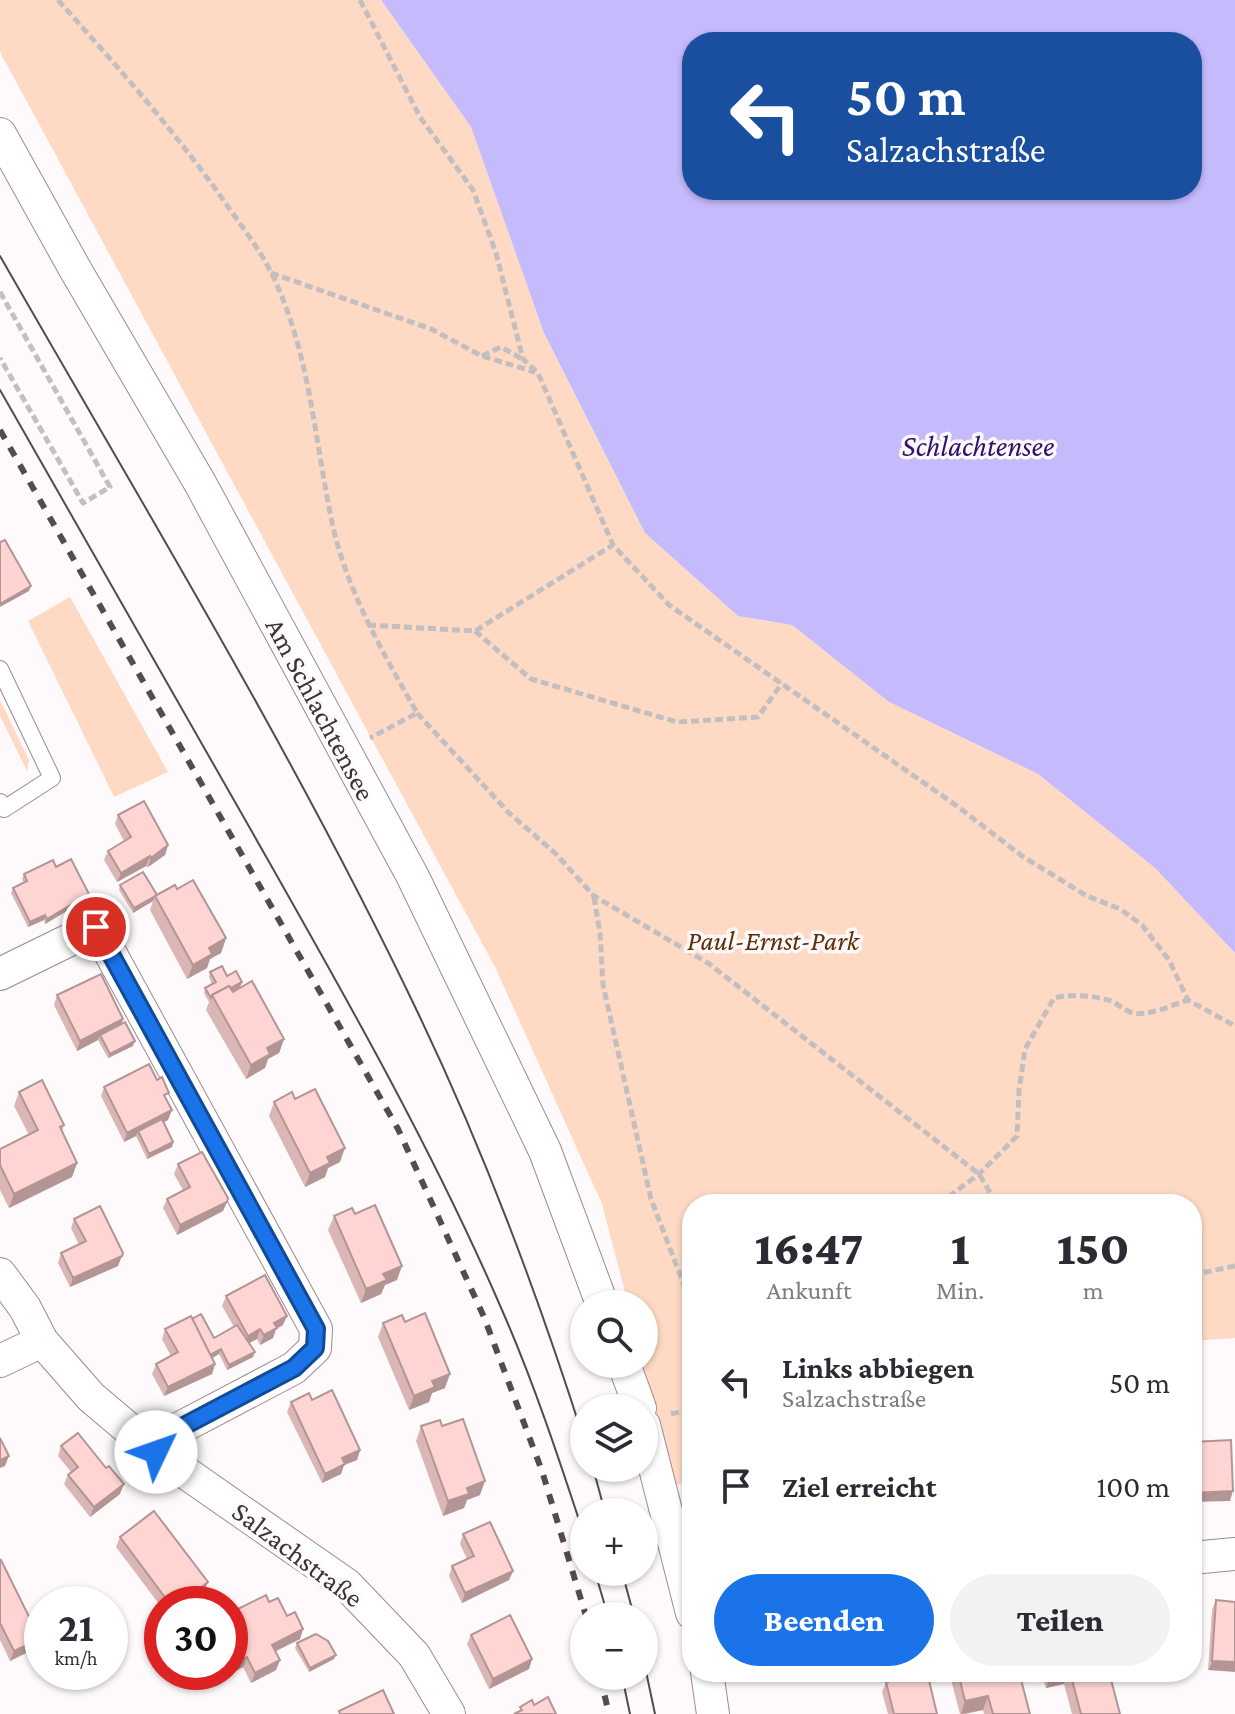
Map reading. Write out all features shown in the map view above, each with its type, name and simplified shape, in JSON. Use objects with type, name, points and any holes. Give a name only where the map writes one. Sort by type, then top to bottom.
[{"type":"street","name":"Am Schlachtensee","points":[[0,134],[200,483],[413,877],[545,1151],[597,1290]]},
{"type":"street","points":[[0,974],[96,927],[316,1329],[315,1348],[294,1368],[180,1428],[156,1452]]},
{"type":"street","name":"Salzachstraße","points":[[0,1274],[25,1308],[42,1341],[91,1397],[156,1452],[347,1585],[414,1655],[449,1714]]},
{"type":"street","points":[[0,1361],[42,1341]]},
{"type":"street","points":[[658,1454],[682,1566]]},
{"type":"street","points":[[1202,1557],[1235,1554]]},
{"type":"street","points":[[708,1682],[713,1714]]},
{"type":"lane","points":[[0,669],[52,778],[4,809],[0,802]]},
{"type":"path","points":[[58,0],[118,67],[198,165],[270,272],[302,353],[334,532],[368,625],[417,713],[509,813],[555,853],[594,896],[708,963],[979,1174],[991,1194]]},
{"type":"path","points":[[360,0],[420,117],[473,190],[496,253],[523,359]]},
{"type":"path","points":[[270,272],[431,329],[482,356],[538,373]]},
{"type":"path","points":[[0,292],[110,487],[83,503],[0,358]]},
{"type":"path","points":[[482,356],[501,347],[523,359],[538,373],[613,545],[669,605],[957,806],[1022,856],[1087,896],[1120,909],[1142,925],[1169,960],[1188,1000],[1235,1026]]},
{"type":"path","points":[[368,625],[475,631],[613,545]]},
{"type":"path","points":[[475,631],[531,679],[677,722],[758,717],[782,683]]},
{"type":"path","points":[[365,741],[417,713]]},
{"type":"path","points":[[594,896],[603,985],[651,1199],[682,1280]]},
{"type":"path","points":[[952,1194],[979,1174],[1017,1136],[1025,1049],[1054,998],[1070,995],[1091,997],[1111,1001],[1133,1013],[1153,1011],[1188,1000]]},
{"type":"path","points":[[1202,1273],[1235,1266]]},
{"type":"path","points":[[658,1415],[682,1411]]},
{"type":"green space","name":"Paul-Ernst-Park","points":[[0,0],[381,0],[471,127],[544,333],[645,533],[738,616],[792,625],[889,702],[1038,774],[1155,868],[1235,953],[1235,1338],[1202,1340],[1202,1194],[682,1194],[682,1483],[674,1487],[658,1424],[658,1394],[651,1394],[647,1378],[658,1378],[658,1290],[624,1290],[602,1204],[495,967],[0,52]]},
{"type":"green space","points":[[70,597],[168,772],[114,797],[28,621]]},
{"type":"green space","points":[[0,700],[29,760],[27,771],[0,716]]},
{"type":"water","name":"Schlachtensee","points":[[381,0],[1235,0],[1235,953],[1155,868],[1038,774],[889,702],[792,625],[738,616],[645,533],[544,333],[471,127]]},
{"type":"building","points":[[5,540],[31,586],[0,604],[0,542]]},
{"type":"building","points":[[144,801],[168,845],[151,858],[121,873],[108,851],[131,837],[118,815]]},
{"type":"building","points":[[71,859],[89,894],[47,919],[45,915],[30,922],[13,888],[27,881],[24,874],[53,860],[56,867]]},
{"type":"building","points":[[143,872],[157,895],[134,908],[120,885]]},
{"type":"building","points":[[193,880],[226,938],[209,948],[212,954],[193,965],[155,896]]},
{"type":"building","points":[[222,966],[227,976],[236,971],[242,982],[231,988],[229,986],[211,998],[205,988],[216,982],[210,972]]},
{"type":"building","points":[[101,974],[123,1019],[80,1041],[57,995]]},
{"type":"building","points":[[252,981],[284,1039],[267,1048],[270,1054],[251,1065],[212,995],[229,986],[233,992]]},
{"type":"building","points":[[125,1022],[135,1041],[110,1054],[100,1035]]},
{"type":"building","points":[[149,1064],[157,1080],[162,1077],[169,1093],[164,1095],[172,1110],[127,1133],[104,1087]]},
{"type":"building","points":[[42,1080],[64,1125],[60,1127],[77,1163],[14,1194],[0,1165],[0,1149],[38,1130],[19,1092]]},
{"type":"building","points":[[315,1089],[345,1148],[327,1157],[330,1163],[310,1173],[274,1102],[292,1092],[295,1099]]},
{"type":"building","points":[[162,1119],[173,1142],[149,1154],[138,1131]]},
{"type":"building","points":[[202,1152],[228,1198],[227,1202],[180,1225],[167,1199],[190,1187],[178,1164]]},
{"type":"building","points":[[375,1205],[402,1266],[383,1274],[387,1280],[366,1289],[334,1216],[352,1208],[355,1214]]},
{"type":"building","points":[[100,1206],[122,1256],[73,1278],[61,1253],[86,1241],[74,1219]]},
{"type":"building","points":[[265,1275],[287,1316],[274,1323],[277,1328],[264,1335],[260,1329],[248,1336],[226,1296]]},
{"type":"building","points":[[425,1313],[450,1374],[432,1381],[435,1387],[414,1396],[383,1323],[402,1315],[405,1322]]},
{"type":"building","points":[[201,1314],[214,1338],[237,1325],[255,1352],[229,1365],[221,1349],[210,1355],[192,1319]]},
{"type":"building","points":[[191,1316],[215,1364],[168,1387],[156,1364],[178,1352],[165,1329]]},
{"type":"building","points":[[332,1390],[360,1450],[342,1458],[345,1464],[325,1474],[291,1402],[309,1393],[312,1400]]},
{"type":"building","points":[[463,1419],[485,1481],[467,1488],[469,1494],[448,1501],[421,1426],[440,1420],[442,1426]]},
{"type":"building","points":[[78,1433],[106,1468],[109,1466],[124,1484],[94,1507],[68,1475],[78,1467],[61,1446]]},
{"type":"building","points":[[0,1438],[9,1456],[0,1460]]},
{"type":"building","points":[[1231,1440],[1233,1491],[1202,1493],[1202,1441]]},
{"type":"building","points":[[154,1511],[208,1582],[203,1586],[157,1586],[120,1537]]},
{"type":"building","points":[[490,1522],[513,1571],[465,1593],[452,1566],[474,1556],[463,1534]]},
{"type":"building","points":[[0,1561],[24,1607],[24,1646],[14,1651],[0,1623]]},
{"type":"building","points":[[266,1595],[269,1602],[278,1598],[287,1616],[295,1612],[303,1629],[272,1645],[280,1660],[255,1673],[248,1659],[248,1604]]},
{"type":"building","points":[[1216,1600],[1235,1602],[1235,1662],[1212,1661]]},
{"type":"building","points":[[510,1615],[532,1659],[493,1679],[471,1635]]},
{"type":"building","points":[[316,1634],[328,1641],[336,1655],[310,1668],[297,1643]]},
{"type":"building","points":[[886,1682],[929,1682],[937,1714],[894,1714]]},
{"type":"building","points":[[960,1682],[1022,1682],[1030,1714],[993,1714],[988,1696],[965,1701]]},
{"type":"building","points":[[1073,1682],[1112,1682],[1120,1714],[1081,1714]]},
{"type":"building","points":[[383,1690],[394,1714],[340,1714],[339,1711]]},
{"type":"building","points":[[548,1697],[556,1714],[514,1714],[532,1700],[534,1705]]},
{"type":"tram line","points":[[0,256],[269,725],[370,916],[442,1065],[487,1171],[529,1278],[570,1398]]},
{"type":"tram line","points":[[0,390],[315,942],[413,1124],[474,1247],[514,1338],[572,1498]]},
{"type":"tram line","points":[[597,1482],[601,1498]]},
{"type":"tram line","points":[[599,1586],[604,1602]]},
{"type":"tram line","points":[[626,1586],[630,1602]]},
{"type":"tram line","points":[[625,1690],[630,1714]]},
{"type":"tram line","points":[[650,1690],[655,1714]]},
{"type":"railway","points":[[0,430],[398,1129],[484,1317],[542,1471],[582,1602]]},
{"type":"railway","points":[[603,1690],[609,1714]]},
{"type":"route","points":[[96,927],[316,1329],[315,1348],[294,1368],[180,1428],[156,1452]]}]
